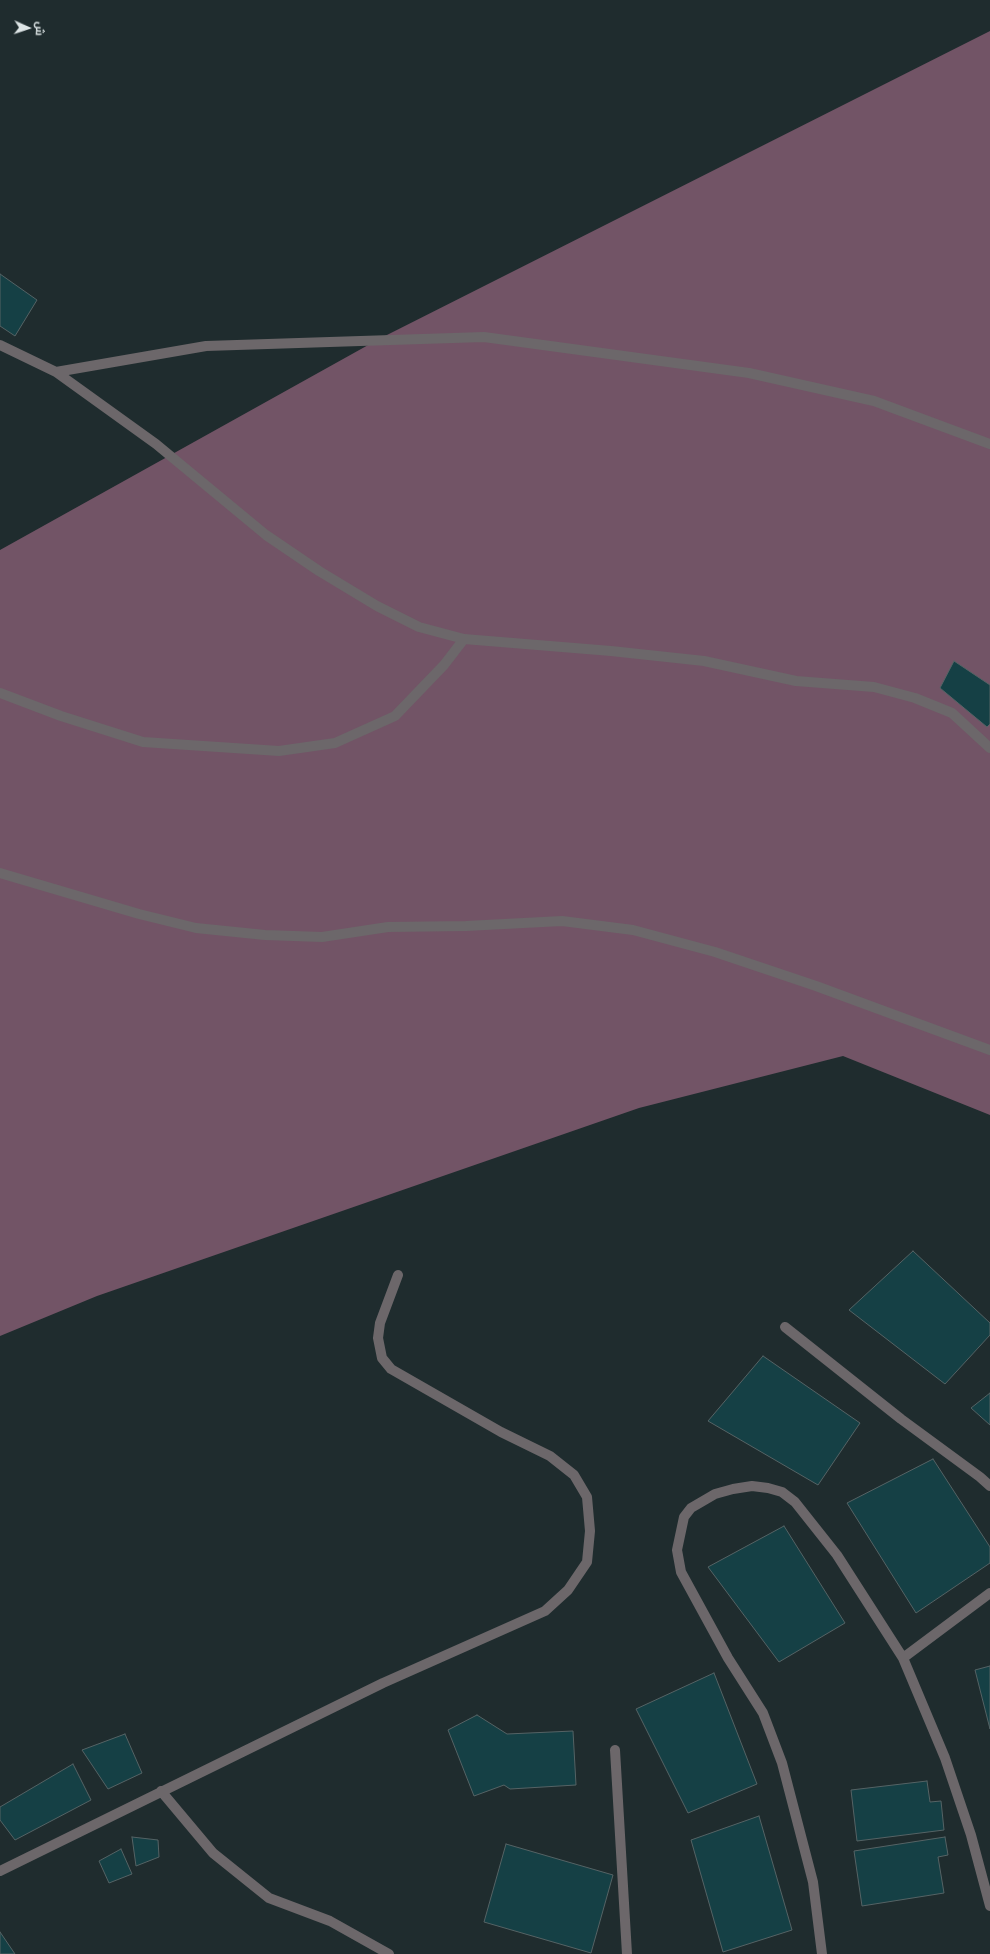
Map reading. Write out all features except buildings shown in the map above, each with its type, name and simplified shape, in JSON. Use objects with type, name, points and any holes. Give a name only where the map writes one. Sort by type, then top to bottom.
[{"type":"street","points":[[56,372],[206,346],[484,337],[749,372],[874,401],[990,444]]},
{"type":"street","points":[[0,345],[56,372],[156,444],[266,535],[320,571],[377,606],[419,628],[464,639],[611,651],[704,661],[796,681],[874,687],[915,698],[952,713],[990,748]]},
{"type":"street","points":[[0,693],[61,716],[143,742],[279,751],[335,742],[395,716],[444,664],[464,639]]},
{"type":"street","points":[[0,873],[139,914],[196,928],[265,935],[322,937],[388,927],[466,926],[562,921],[633,930],[715,952],[816,986],[990,1050]]},
{"type":"street","points":[[0,1871],[383,1683],[545,1611],[568,1590],[588,1562],[590,1531],[587,1498],[574,1475],[550,1456],[501,1432],[391,1369],[382,1358],[378,1338],[380,1323],[398,1275]]},
{"type":"street","points":[[785,1327],[901,1419],[990,1486]]},
{"type":"street","points":[[822,1954],[813,1882],[782,1764],[763,1713],[728,1658],[681,1572],[677,1550],[684,1517],[691,1508],[715,1494],[752,1486],[782,1492],[795,1502],[837,1555],[903,1658],[946,1758],[990,1906]]},
{"type":"street","points":[[903,1658],[990,1593]]},
{"type":"street","points":[[615,1750],[627,1954]]},
{"type":"street","points":[[161,1791],[213,1853],[269,1898],[330,1922],[389,1954]]},
{"type":"shaded area","points":[[990,31],[990,1115],[843,1056],[639,1108],[97,1296],[0,1336],[0,550],[379,339]]}]
